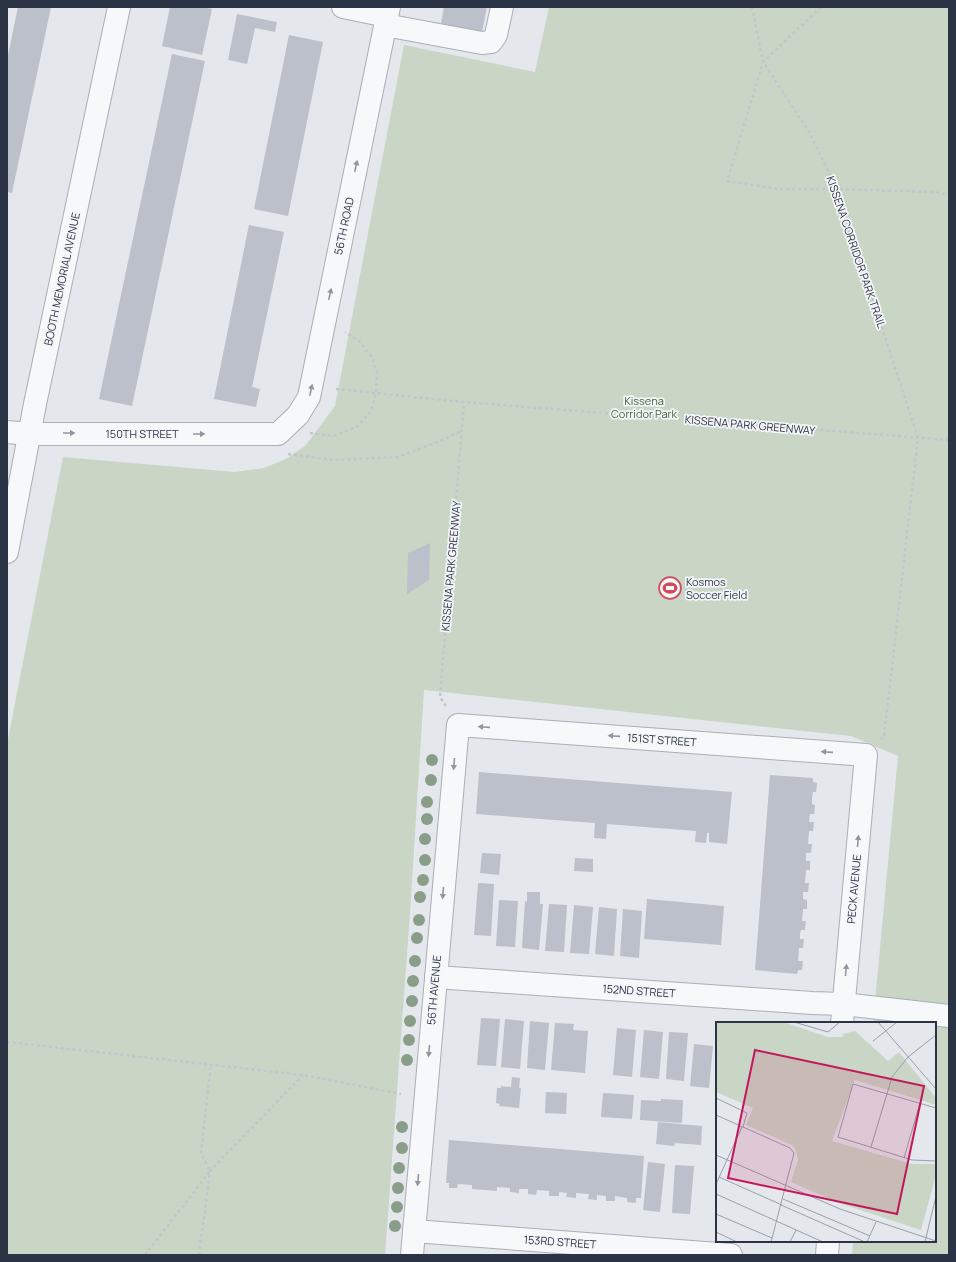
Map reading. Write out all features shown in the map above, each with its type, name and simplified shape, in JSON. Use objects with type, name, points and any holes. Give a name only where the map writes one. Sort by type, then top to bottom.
[{"type":"street","name":"BOOTH MEMORIAL AVENUE","points":[[7,552],[30,434],[119,7]]},
{"type":"street","points":[[344,7],[387,16],[482,43],[491,42],[496,35],[502,7]]},
{"type":"street","name":"56TH ROAD","points":[[285,437],[309,397],[387,16]]},
{"type":"street","name":"150TH STREET","points":[[7,432],[30,434],[285,437]]},
{"type":"street","name":"151ST STREET","points":[[458,725],[866,755]]},
{"type":"street","name":"56TH AVENUE","points":[[412,1255],[458,725]]},
{"type":"street","name":"PECK AVENUE","points":[[843,1014],[866,755]]},
{"type":"street","name":"152ND STREET","points":[[436,977],[804,1002],[843,1014],[949,1016]]},
{"type":"street","name":"153RD STREET","points":[[414,1231],[731,1255]]},
{"type":"street","points":[[827,1255],[828,1242]]},
{"type":"path","name":"KISSENA CORRIDOR PARK TRAIL","points":[[752,7],[763,62],[810,132],[837,189],[918,438]]},
{"type":"path","points":[[821,7],[763,62],[727,181],[779,189],[935,192],[949,195]]},
{"type":"path","points":[[285,437],[312,434],[334,436],[358,426],[371,411],[376,394],[377,374],[372,357],[360,342],[346,332],[323,332]]},
{"type":"path","name":"KISSENA PARK GREENWAY","points":[[336,389],[464,402],[949,440]]},
{"type":"path","name":"KISSENA PARK GREENWAY","points":[[458,725],[440,697],[464,402]]},
{"type":"path","points":[[285,437],[335,460],[398,457],[440,442],[461,431]]},
{"type":"path","points":[[866,755],[884,736],[918,438]]},
{"type":"path","points":[[7,1042],[303,1074],[401,1094]]},
{"type":"path","points":[[199,1255],[210,1170],[201,1153],[211,1064]]},
{"type":"path","points":[[145,1255],[210,1170],[303,1074]]},
{"type":"green space","name":"Kissena Corridor Park","points":[[549,7],[949,7],[949,1255],[852,1255],[853,1242],[936,1242],[936,1022],[873,1022],[898,756],[851,736],[424,690],[410,913],[385,1255],[7,1255],[7,744],[63,457],[235,472],[264,468],[286,459],[305,446],[335,406],[404,45],[535,72]]},
{"type":"building","points":[[18,7],[51,7],[12,193],[7,192],[7,60]]},
{"type":"building","points":[[170,7],[201,7],[212,9],[202,55],[162,46]]},
{"type":"building","points":[[444,7],[487,7],[481,37],[443,29],[444,24],[441,23]]},
{"type":"building","points":[[237,14],[277,22],[275,32],[255,28],[247,64],[228,60]]},
{"type":"building","points":[[289,35],[323,42],[288,216],[254,209]]},
{"type":"building","points":[[172,54],[205,61],[132,406],[99,399]]},
{"type":"building","points":[[249,225],[284,232],[252,387],[260,389],[256,407],[214,399]]},
{"type":"building","points":[[430,543],[429,580],[407,594],[408,553]]},
{"type":"building","points":[[479,772],[732,792],[727,844],[709,842],[709,833],[707,833],[706,843],[695,842],[696,831],[607,824],[606,839],[594,838],[595,823],[476,814]]},
{"type":"building","points":[[770,775],[813,778],[813,782],[817,783],[816,792],[813,792],[812,798],[812,804],[815,805],[814,814],[810,814],[809,822],[814,822],[813,831],[809,831],[808,844],[812,844],[811,853],[806,853],[806,861],[810,861],[810,870],[806,870],[805,883],[809,883],[808,892],[803,892],[803,899],[807,900],[807,909],[803,909],[802,921],[806,921],[805,930],[801,930],[800,934],[800,939],[804,939],[803,948],[799,948],[798,961],[803,961],[802,970],[798,970],[797,974],[755,970]]},
{"type":"building","points":[[482,853],[501,854],[499,875],[480,873]]},
{"type":"building","points":[[575,858],[593,859],[593,872],[574,871]]},
{"type":"building","points":[[478,883],[494,884],[491,936],[474,935]]},
{"type":"building","points":[[527,892],[540,892],[540,904],[543,904],[539,950],[522,948]]},
{"type":"building","points":[[647,899],[724,906],[721,945],[644,939]]},
{"type":"building","points":[[499,900],[518,901],[515,947],[496,946]]},
{"type":"building","points":[[549,904],[567,905],[564,952],[545,951]]},
{"type":"building","points":[[574,905],[593,907],[589,954],[570,953]]},
{"type":"building","points":[[599,907],[617,909],[614,956],[595,954]]},
{"type":"building","points":[[623,909],[642,911],[639,958],[620,956]]},
{"type":"building","points":[[481,1018],[500,1019],[496,1066],[477,1065]]},
{"type":"building","points":[[505,1019],[524,1021],[520,1069],[501,1067]]},
{"type":"building","points":[[530,1021],[549,1023],[545,1070],[527,1068]]},
{"type":"building","points":[[555,1023],[574,1024],[573,1030],[588,1031],[585,1073],[551,1070]]},
{"type":"building","points":[[617,1028],[636,1030],[632,1077],[613,1075]]},
{"type":"building","points":[[644,1030],[663,1032],[659,1079],[640,1077]]},
{"type":"building","points":[[669,1032],[688,1033],[684,1081],[666,1079]]},
{"type":"building","points":[[694,1044],[713,1046],[709,1088],[690,1086]]},
{"type":"building","points":[[512,1077],[520,1078],[519,1088],[521,1088],[519,1108],[499,1106],[500,1104],[496,1103],[497,1088],[501,1088],[501,1086],[511,1087]]},
{"type":"building","points":[[546,1092],[567,1093],[566,1114],[545,1113]]},
{"type":"building","points":[[603,1093],[634,1095],[632,1119],[601,1117]]},
{"type":"building","points":[[661,1099],[683,1100],[682,1123],[640,1120],[641,1100],[661,1101]]},
{"type":"building","points":[[658,1122],[702,1126],[701,1145],[675,1143],[674,1146],[656,1144]]},
{"type":"building","points":[[449,1140],[644,1156],[641,1198],[636,1198],[636,1203],[627,1202],[627,1198],[615,1196],[615,1201],[606,1201],[606,1196],[597,1195],[597,1200],[588,1199],[589,1194],[576,1193],[576,1198],[566,1197],[567,1193],[559,1192],[559,1196],[549,1196],[549,1191],[537,1190],[536,1195],[528,1194],[528,1189],[519,1189],[519,1193],[510,1192],[510,1188],[497,1187],[497,1191],[472,1189],[472,1185],[458,1184],[457,1188],[449,1188],[449,1183],[446,1183]]},
{"type":"building","points":[[648,1162],[665,1164],[660,1212],[643,1210]]},
{"type":"building","points":[[675,1165],[694,1166],[690,1214],[672,1213]]},
{"type":"place","name":"Kosmos Soccer Field","points":[[670,588]]}]
